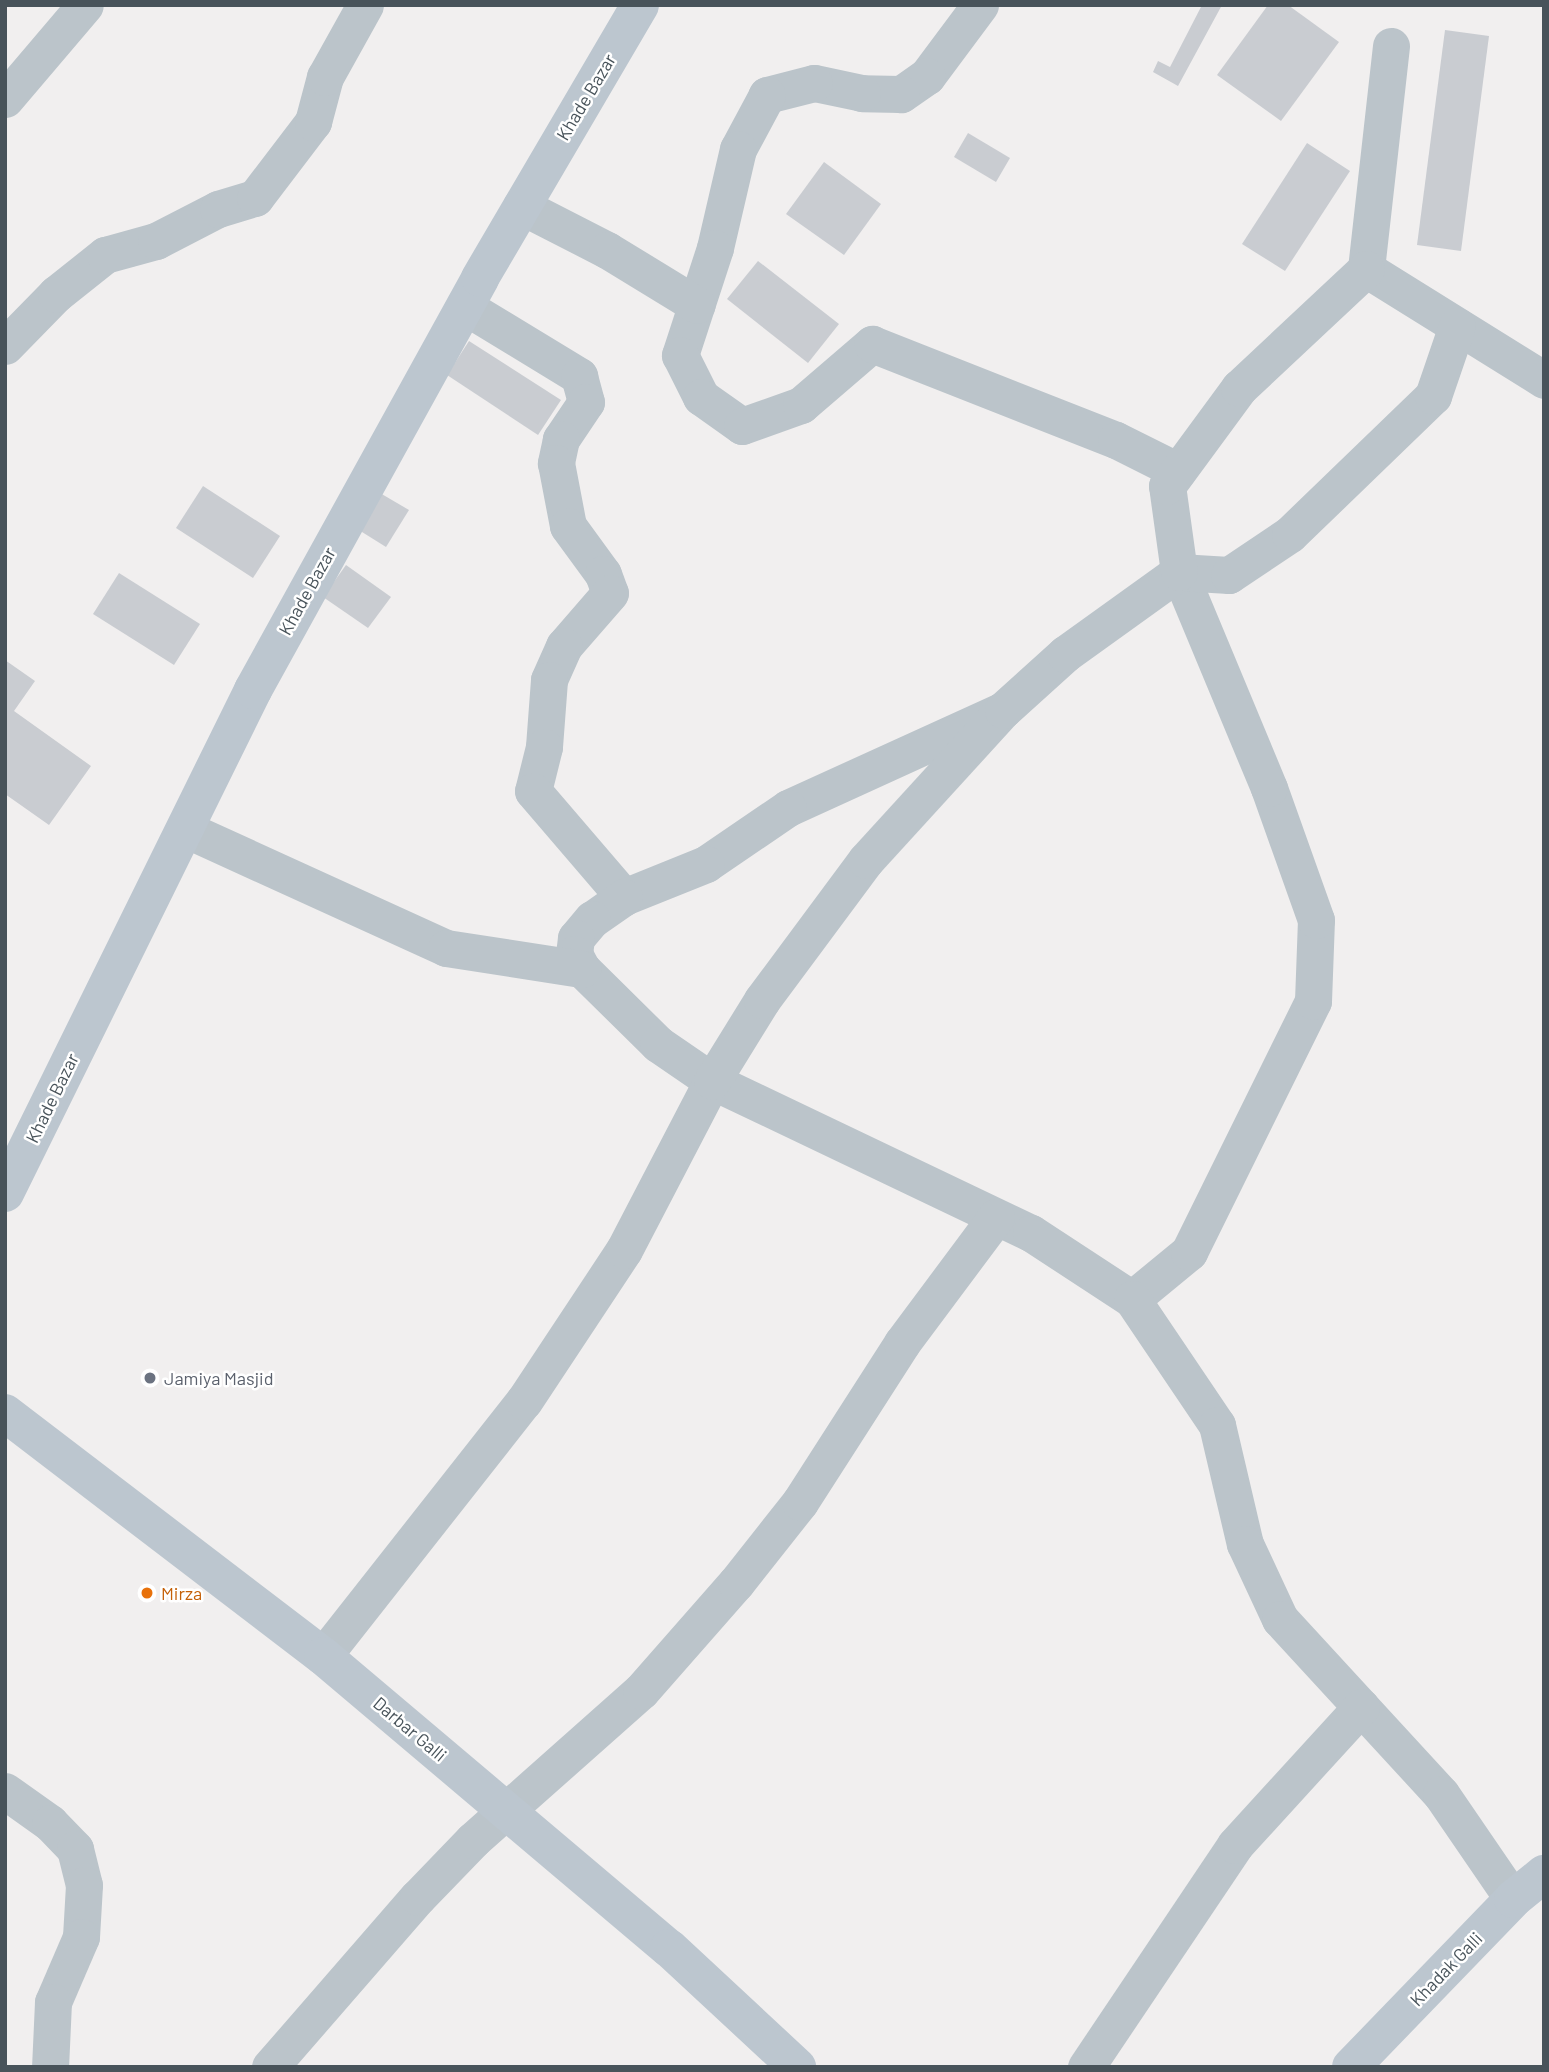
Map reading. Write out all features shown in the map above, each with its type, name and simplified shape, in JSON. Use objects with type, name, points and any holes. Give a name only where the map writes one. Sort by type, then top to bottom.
[{"type":"main road","name":"Khade Bazar","points":[[5,1193],[253,690],[464,306],[640,5]]},
{"type":"main road","name":"Darbar Galli","points":[[5,1413],[324,1656],[669,1948],[797,2067]]},
{"type":"main road","name":"Khadak Galli","points":[[1351,2067],[1513,1899],[1544,1874]]},
{"type":"street","points":[[5,99],[85,5]]},
{"type":"street","points":[[5,346],[56,294],[105,256],[156,242],[218,209],[254,198],[313,121],[325,77],[365,5]]},
{"type":"street","points":[[979,5],[928,76],[901,94],[862,93],[814,83],[767,96],[738,149],[697,305],[680,355],[701,397],[742,426],[801,405],[872,344],[1116,440],[1178,471]]},
{"type":"street","points":[[1132,1299],[1189,1252],[1313,1001],[1316,920],[1269,788],[1179,572],[1167,486],[1238,387],[1366,269],[1391,46]]},
{"type":"street","points":[[521,206],[607,250],[697,305]]},
{"type":"street","points":[[1366,269],[1544,380]]},
{"type":"street","points":[[464,306],[579,376],[586,401],[561,439],[556,463],[568,526],[603,574],[610,593],[564,646],[549,680],[544,747],[533,791],[624,897]]},
{"type":"street","points":[[324,1656],[524,1401],[624,1250],[712,1081],[762,1000],[866,860],[1003,710],[1065,654],[1179,572],[1229,575],[1290,534],[1433,396],[1457,326]]},
{"type":"street","points":[[1003,710],[788,808],[706,864],[624,897],[592,919],[576,939],[574,954],[582,969],[658,1044],[712,1081],[1031,1233],[1132,1299],[1216,1425],[1245,1544],[1280,1619],[1441,1794],[1513,1899]]},
{"type":"street","points":[[185,830],[446,948],[582,969]]},
{"type":"street","points":[[270,2067],[376,1941],[473,1840],[641,1691],[736,1583],[800,1502],[902,1343],[996,1217]]},
{"type":"street","points":[[1086,2067],[1235,1845],[1361,1707]]},
{"type":"street","points":[[5,1791],[50,1823],[75,1849],[84,1885],[81,1937],[53,2002],[50,2067]]},
{"type":"building","points":[[1202,5],[1222,5],[1178,86],[1153,72],[1158,61],[1170,67]]},
{"type":"building","points":[[1268,5],[1288,5],[1339,42],[1281,121],[1217,75]]},
{"type":"building","points":[[1445,30],[1489,36],[1461,251],[1417,245]]},
{"type":"building","points":[[968,133],[1010,158],[996,182],[954,157]]},
{"type":"building","points":[[1307,143],[1350,171],[1285,271],[1242,244]]},
{"type":"building","points":[[824,162],[881,204],[844,255],[786,214]]},
{"type":"building","points":[[758,261],[839,324],[808,363],[727,299]]},
{"type":"building","points":[[469,341],[561,400],[538,435],[447,375]]},
{"type":"building","points":[[203,486],[280,536],[253,578],[176,528]]},
{"type":"building","points":[[368,486],[409,510],[386,547],[346,522]]},
{"type":"building","points":[[346,565],[391,597],[368,628],[323,597]]},
{"type":"building","points":[[119,573],[200,624],[174,665],[93,614]]},
{"type":"building","points":[[5,660],[35,681],[14,711],[91,766],[49,825],[5,794]]},
{"type":"place","name":"Jamiya Masjid","points":[[150,1378]]},
{"type":"place","name":"Mirza","points":[[147,1593]]}]
